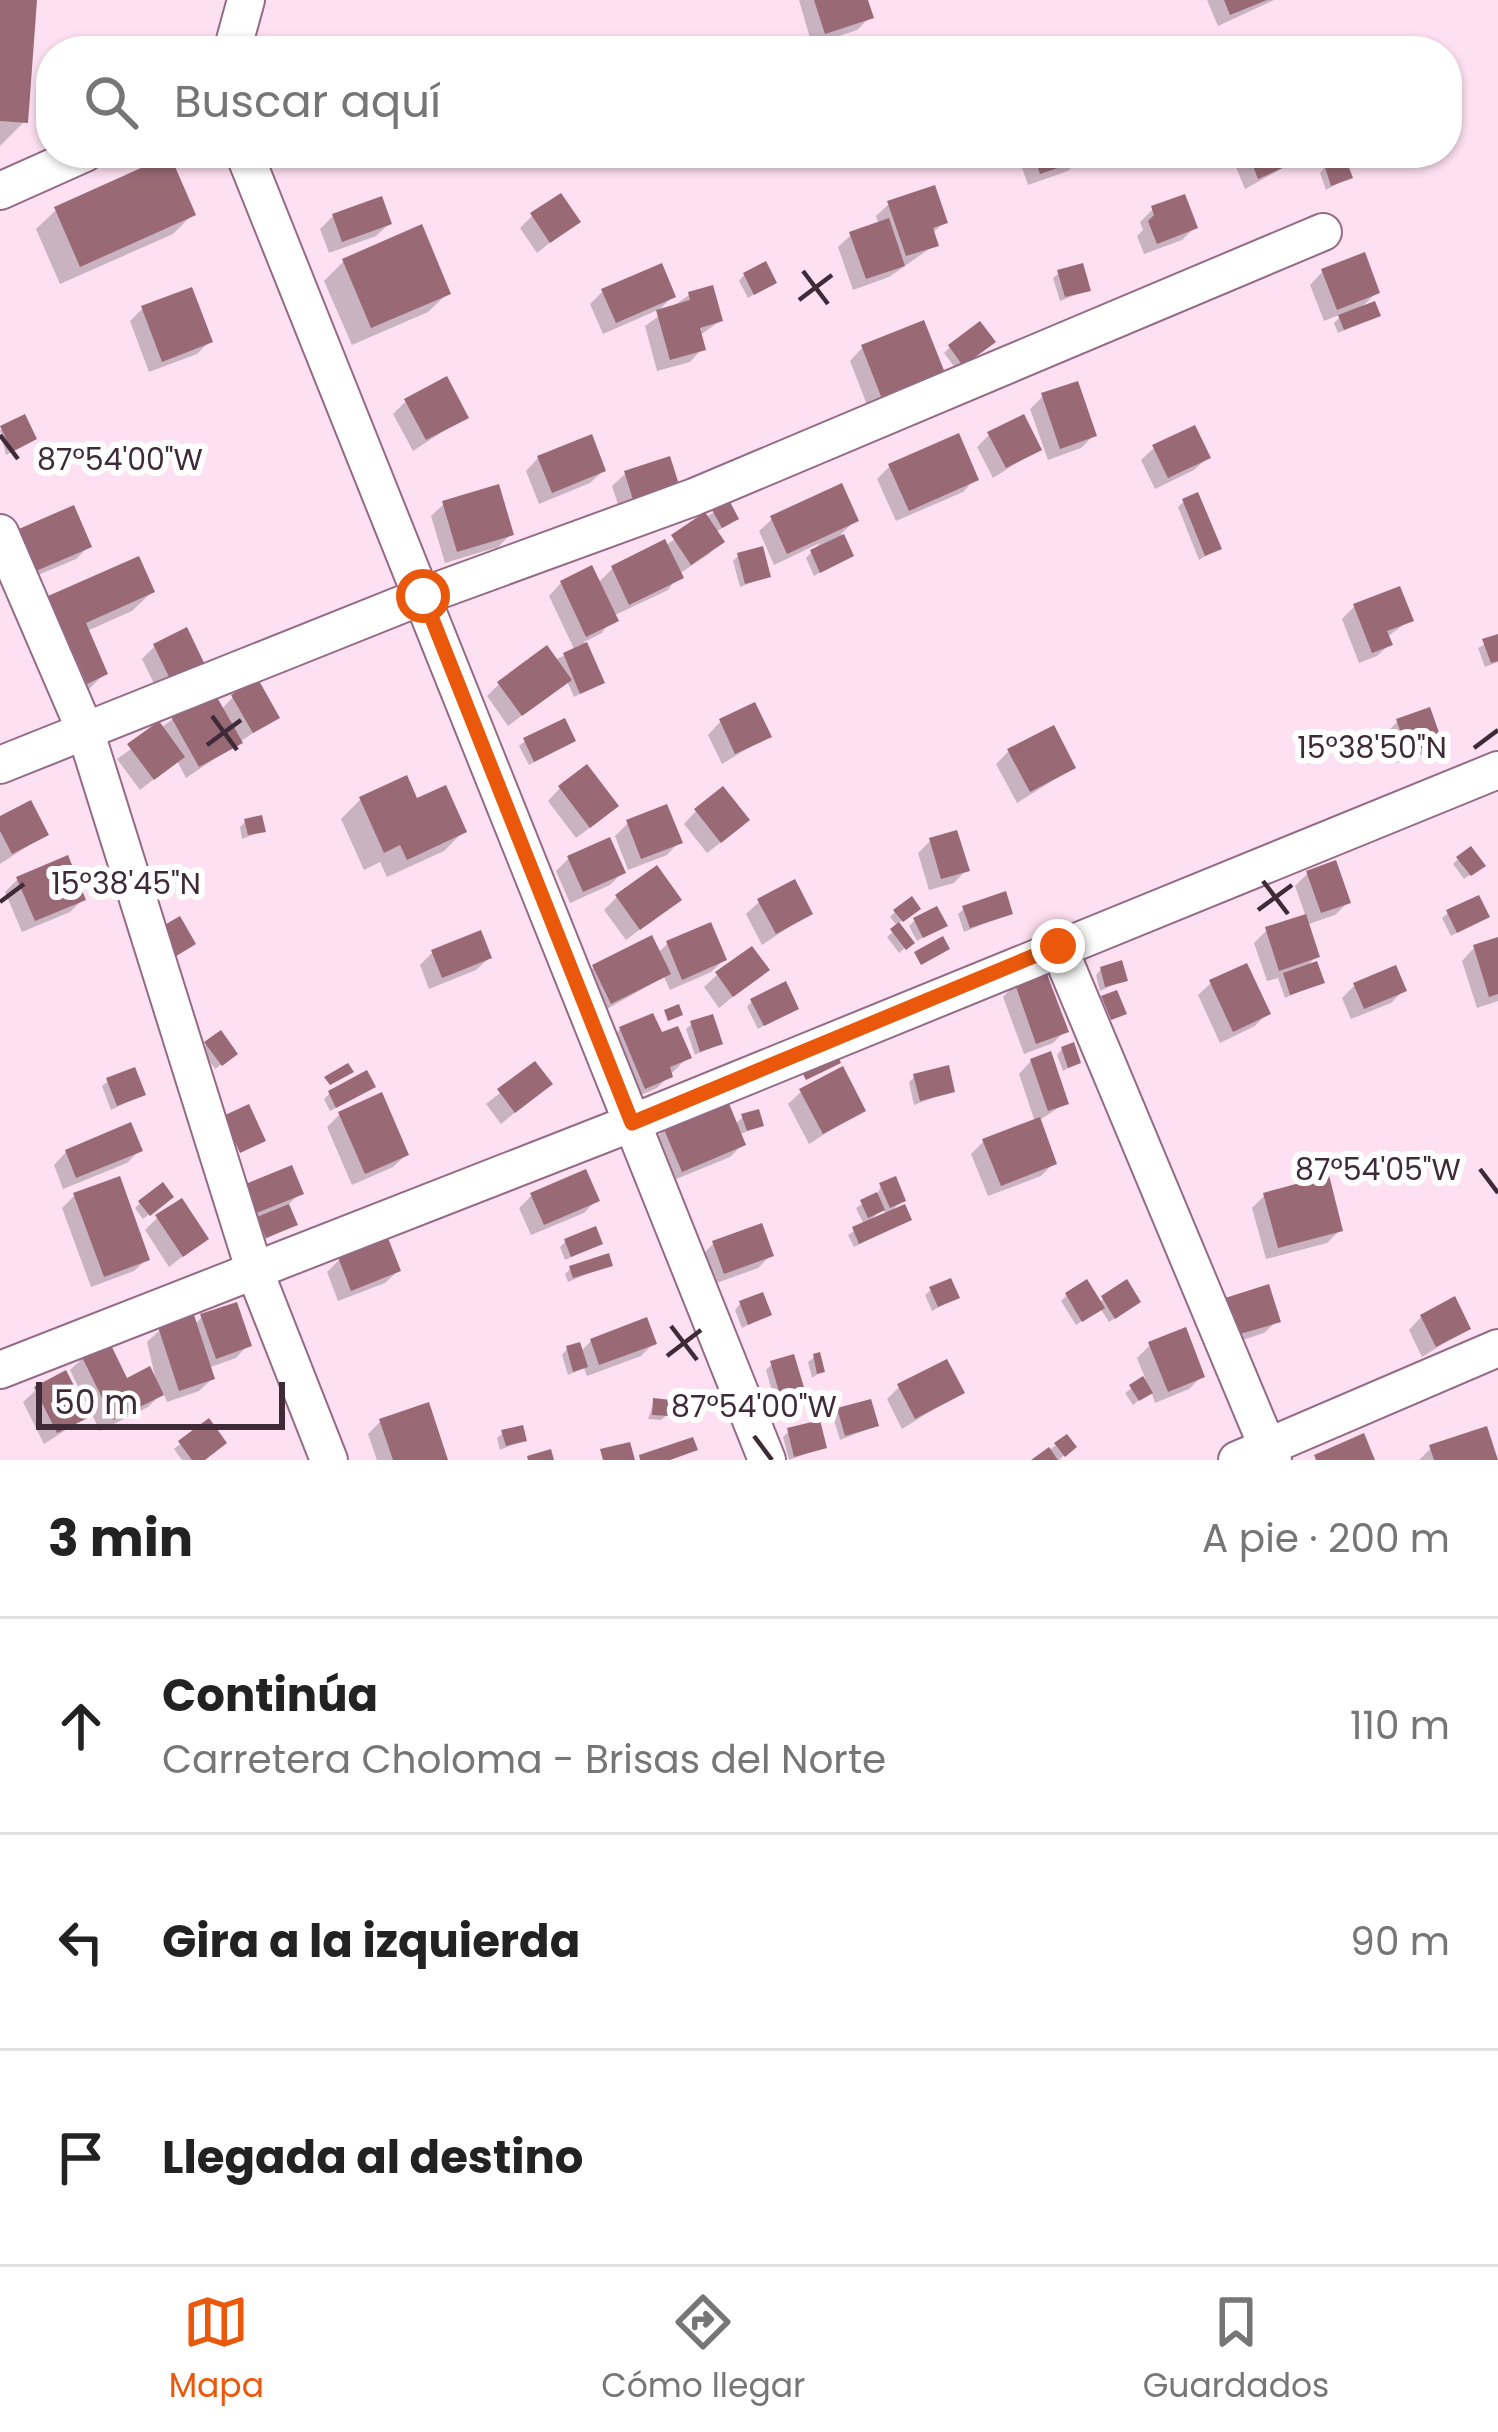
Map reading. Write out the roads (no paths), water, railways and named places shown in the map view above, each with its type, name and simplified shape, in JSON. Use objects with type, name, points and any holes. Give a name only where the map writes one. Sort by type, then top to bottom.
[{"type":"street","points":[[236,36],[246,0]]},
{"type":"street","points":[[0,191],[52,168]]},
{"type":"street","points":[[250,168],[766,1460]]},
{"type":"street","points":[[0,765],[423,596],[694,497],[1322,232]]},
{"type":"street","points":[[0,533],[85,730],[255,1272],[329,1460]]},
{"type":"street","points":[[0,1370],[632,1123],[1498,770]]},
{"type":"street","points":[[1058,946],[1260,1456],[1498,1348]]}]
